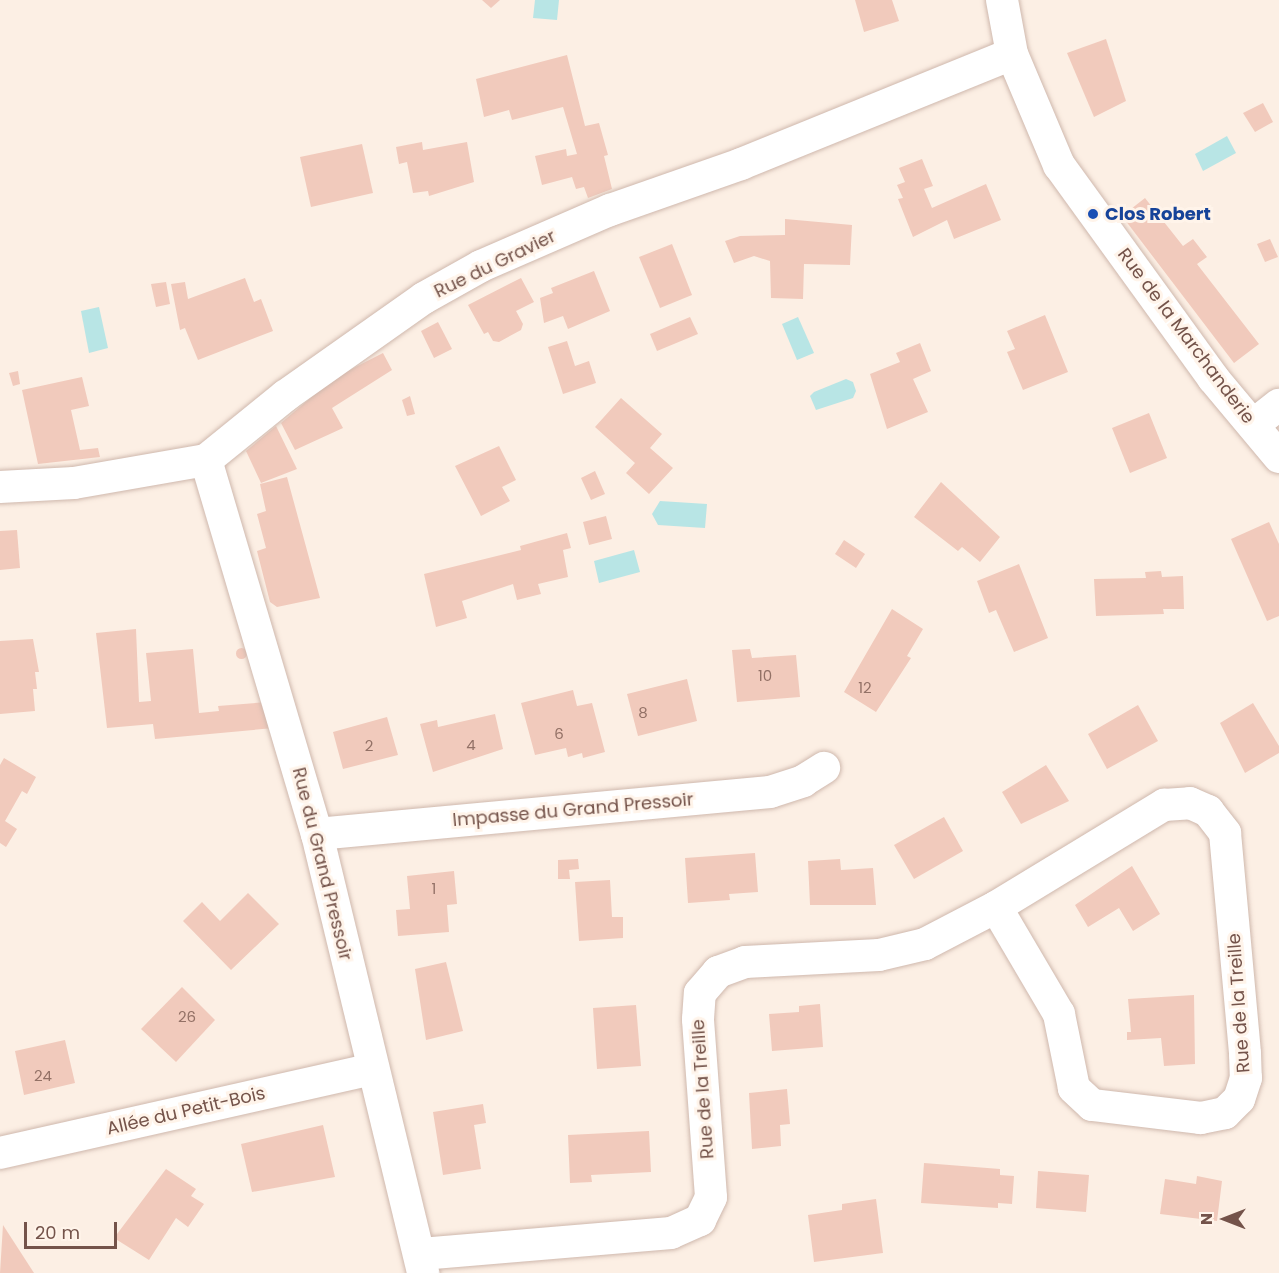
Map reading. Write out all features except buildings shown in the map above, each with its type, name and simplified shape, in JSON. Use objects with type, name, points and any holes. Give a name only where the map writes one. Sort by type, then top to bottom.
[{"type":"street","name":"Rue de la Marchanderie","points":[[1002,0],[1012,54],[1059,165],[1213,378],[1279,457]]},
{"type":"street","name":"Rue du Gravier","points":[[0,487],[84,482],[206,460],[285,396],[415,304],[481,266],[610,210],[741,164],[1012,54]]},
{"type":"street","points":[[1253,425],[1279,405]]},
{"type":"street","name":"Rue du Grand Pressoir","points":[[206,460],[317,834],[422,1264]]},
{"type":"street","name":"Impasse du Grand Pressoir","points":[[317,834],[770,792],[803,782],[824,768]]},
{"type":"street","name":"Rue de la Treille","points":[[422,1264],[671,1233],[700,1220],[711,1197],[698,1019],[700,993],[718,972],[745,962],[879,955],[925,944],[996,907],[1164,806],[1190,803],[1208,811],[1225,833],[1245,1054],[1246,1078],[1239,1099],[1225,1113],[1202,1118],[1092,1105],[1074,1088],[1059,1014],[996,907]]},
{"type":"street","name":"Allée du Petit-Bois","points":[[0,1153],[373,1069]]},
{"type":"water","points":[[535,0],[559,0],[557,20],[533,18]]},
{"type":"water","points":[[1227,136],[1236,153],[1203,171],[1195,154]]},
{"type":"water","points":[[99,307],[108,348],[89,353],[81,311]]},
{"type":"water","points":[[798,317],[814,353],[797,360],[782,324]]},
{"type":"water","points":[[846,379],[853,382],[856,391],[853,398],[816,410],[810,396],[814,392]]},
{"type":"water","points":[[660,501],[707,504],[705,528],[658,525],[652,514]]},
{"type":"water","points":[[634,550],[640,572],[599,583],[594,561]]},
{"type":"place","name":"Clos Robert","points":[[1093,214]]}]
